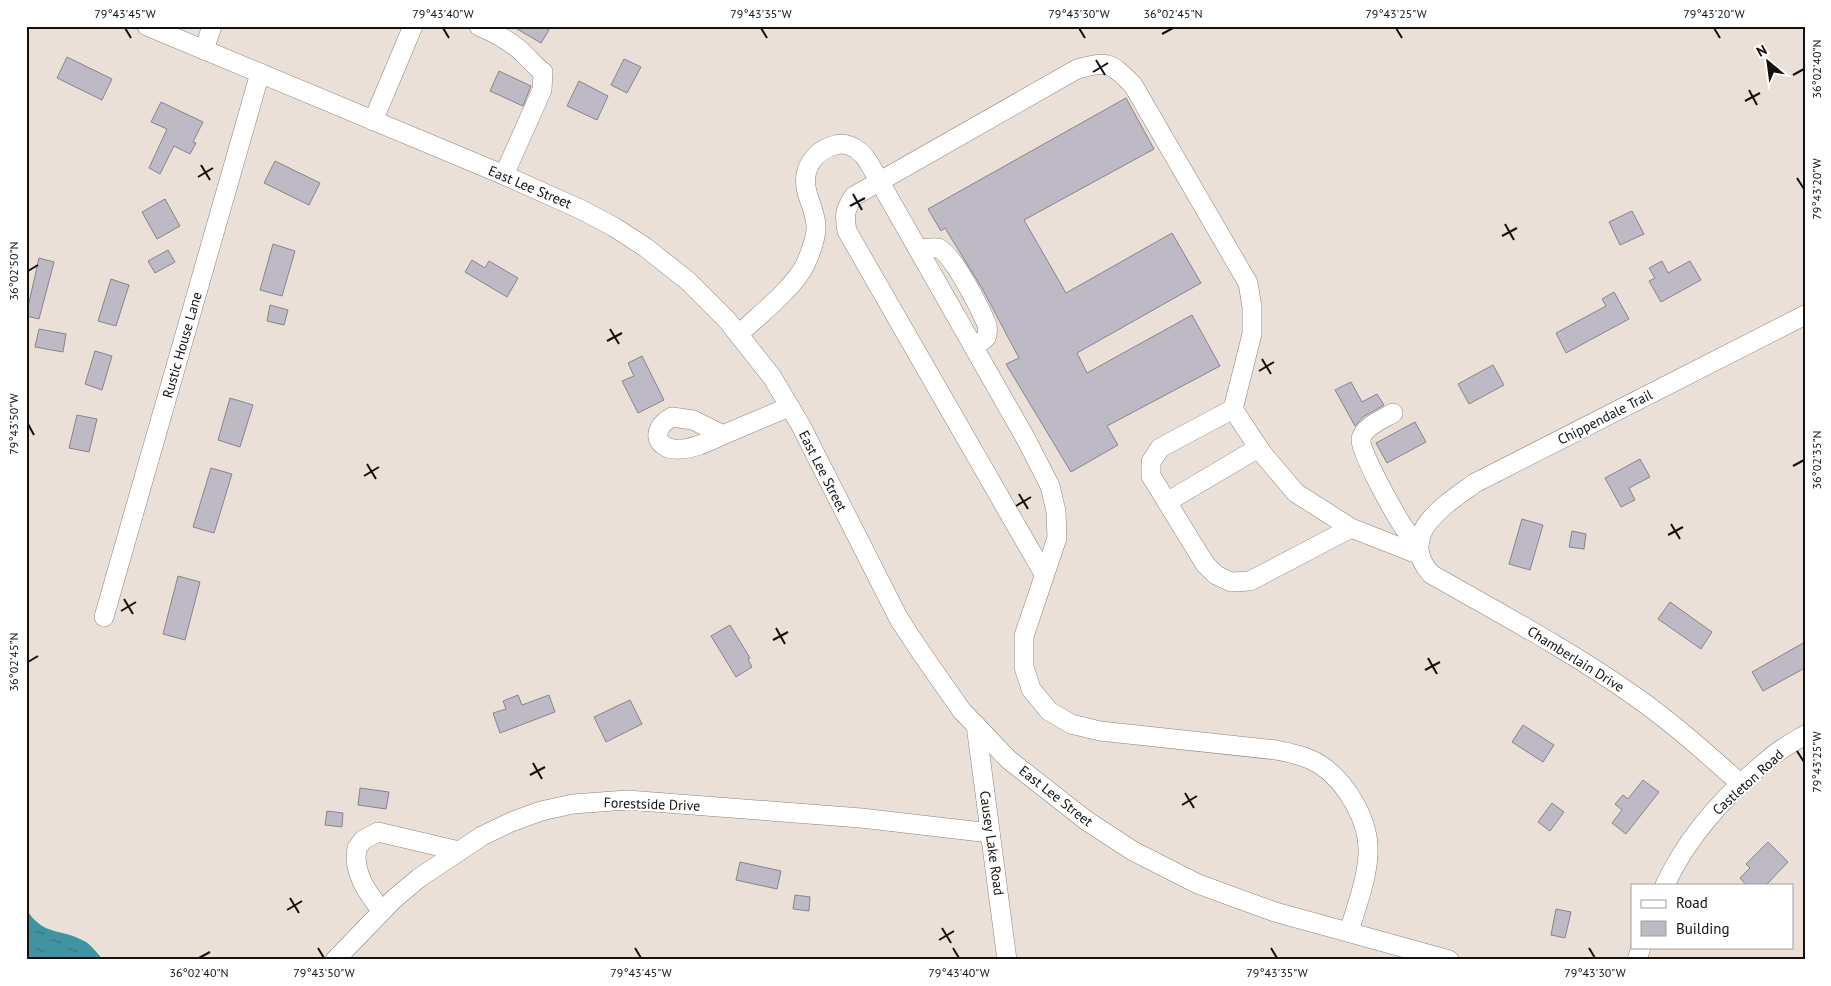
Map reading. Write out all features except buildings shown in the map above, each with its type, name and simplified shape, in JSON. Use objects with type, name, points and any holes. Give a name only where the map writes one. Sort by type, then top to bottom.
[{"type":"street","points":[[204,50],[212,26]]},
{"type":"street","points":[[372,121],[413,26]]},
{"type":"street","points":[[479,26],[517,48],[543,72],[542,90],[504,175]]},
{"type":"street","name":"East Lee Street","points":[[151,27],[504,175],[582,210],[614,227],[645,247],[688,281],[739,334],[772,377],[900,619],[920,652],[976,726],[1009,760],[1087,821],[1133,851],[1198,884],[1275,912],[1449,960]]},
{"type":"street","points":[[1044,574],[847,231],[845,210],[854,196],[1077,69],[1098,63],[1114,67],[1134,85],[1248,283],[1252,307],[1252,334],[1233,409],[1258,448],[1296,493],[1351,528],[1420,545]]},
{"type":"street","name":"Rustic House Lane","points":[[104,617],[260,73]]},
{"type":"street","points":[[739,334],[791,285],[804,266],[812,248],[816,227],[806,180],[814,156],[826,148],[839,144],[861,151],[880,181],[1050,486],[1056,511],[1057,538],[1024,636],[1024,667],[1031,689],[1049,711],[1071,724],[1100,732],[1276,750],[1297,754],[1318,763],[1334,775],[1347,790],[1359,812],[1365,832],[1368,854],[1362,886],[1349,932]]},
{"type":"street","name":"Chippendale Trail","points":[[1420,545],[1428,521],[1442,507],[1475,483],[1805,315]]},
{"type":"street","points":[[723,435],[789,406]]},
{"type":"street","points":[[1233,409],[1160,448],[1151,462],[1151,476],[1205,564],[1216,575],[1231,582],[1250,581],[1351,528]]},
{"type":"street","name":"Chamberlain Drive","points":[[1393,413],[1367,429],[1361,438],[1362,446],[1366,458],[1398,516],[1408,532],[1420,545],[1424,566],[1431,574],[1552,643],[1633,695],[1688,737],[1741,784]]},
{"type":"street","points":[[1167,502],[1258,448]]},
{"type":"street","name":"Causey Lake Road","points":[[976,726],[1007,960]]},
{"type":"street","name":"Castleton Road","points":[[1666,884],[1686,848],[1719,805],[1770,758],[1805,735]]},
{"type":"street","name":"Forestside Drive","points":[[335,960],[382,911],[419,878],[459,851],[482,836],[511,822],[541,811],[573,804],[627,800],[861,818],[990,833]]},
{"type":"street","points":[[382,911],[366,890],[357,865],[357,848],[363,840],[378,832],[459,851]]},
{"type":"street","points":[[1637,960],[1641,948]]},
{"type":"water","points":[[26,909],[33,918],[46,928],[77,937],[86,942],[100,956],[100,960],[26,960]]}]
